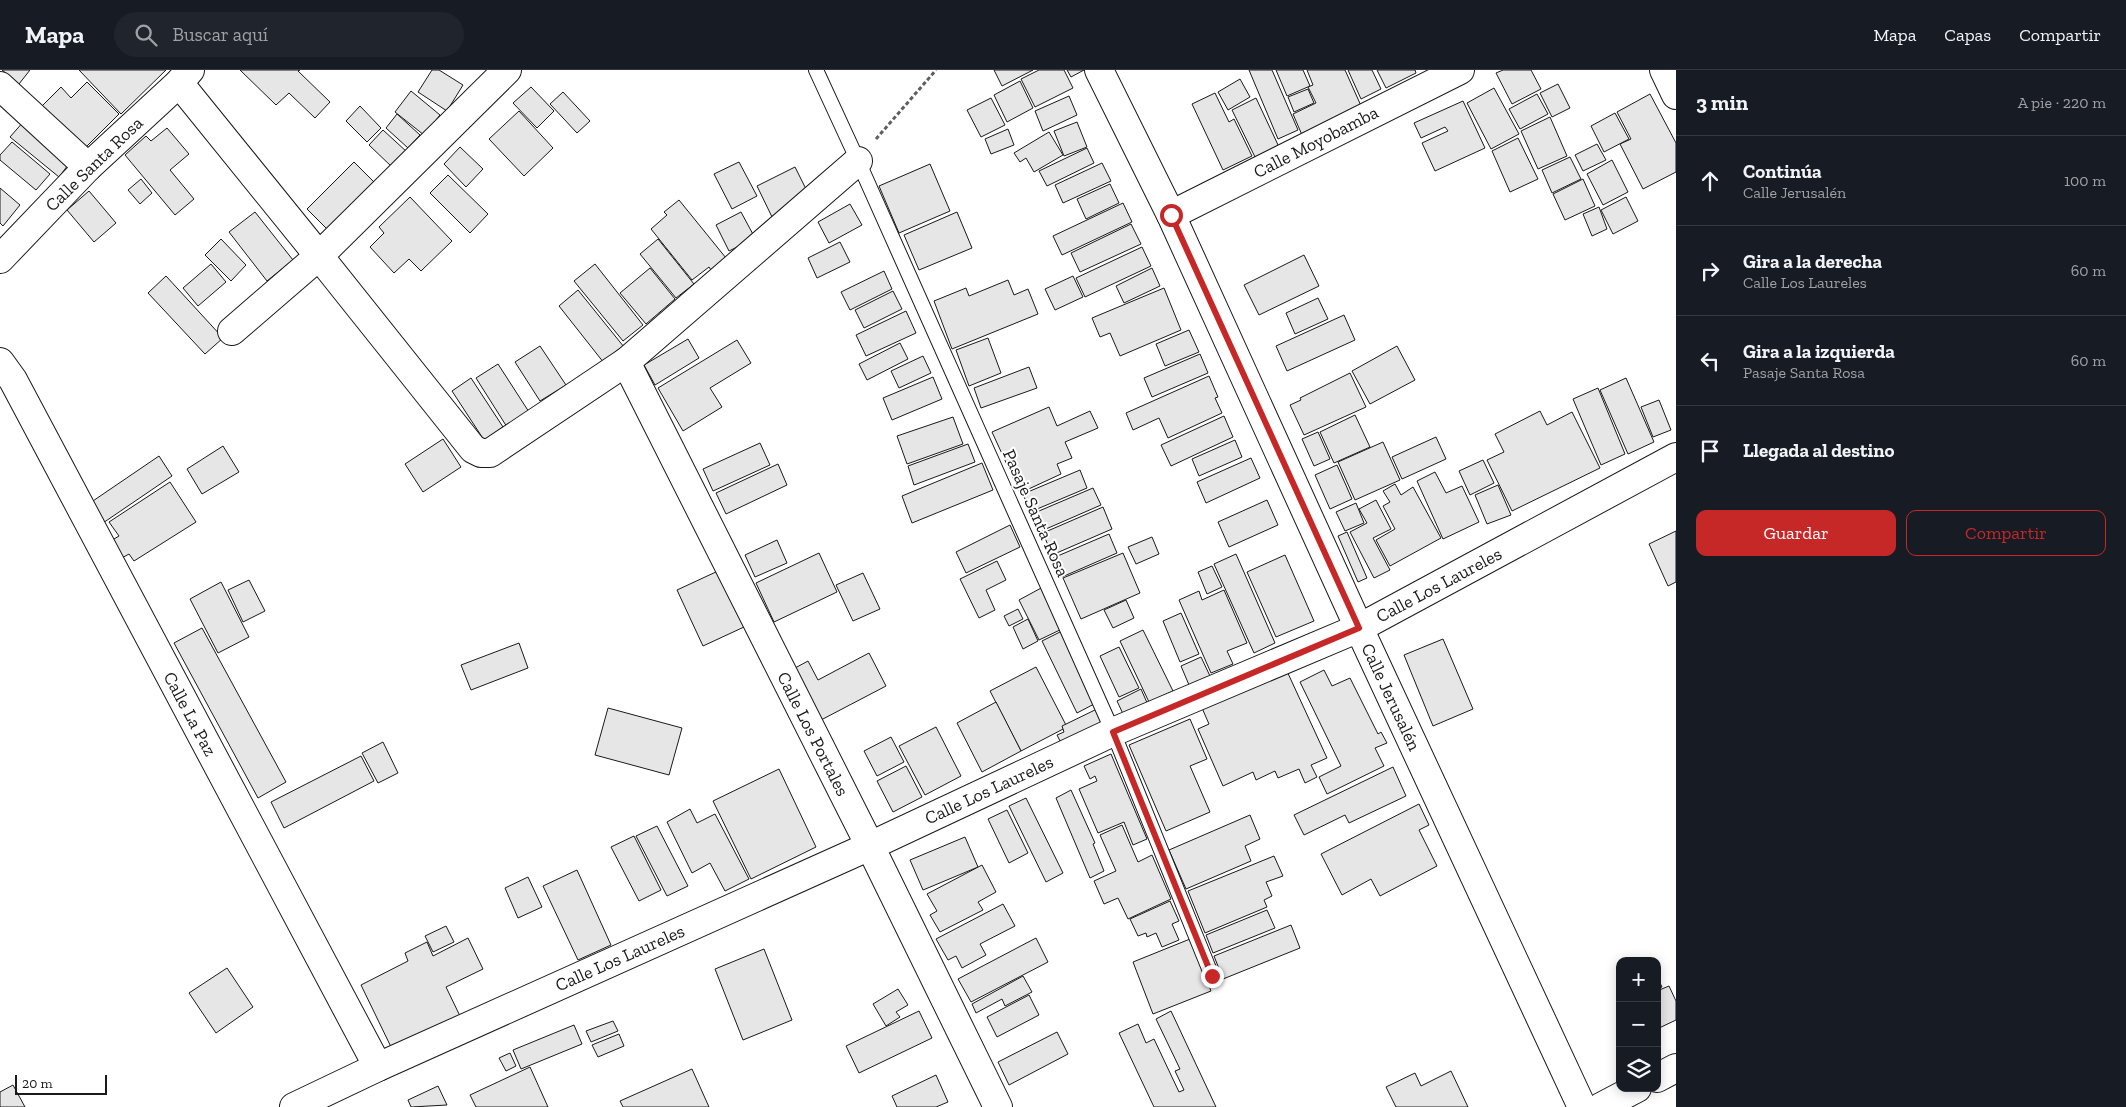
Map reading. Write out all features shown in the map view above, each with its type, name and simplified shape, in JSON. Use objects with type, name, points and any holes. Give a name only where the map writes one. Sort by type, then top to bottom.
[{"type":"street","points":[[232,332],[319,256],[507,70]]},
{"type":"street","name":"Calle Jerusalén","points":[[1099,70],[1171,215],[1359,628],[1582,1107]]},
{"type":"street","name":"Calle Moyobamba","points":[[1171,215],[1460,70]]},
{"type":"street","points":[[1664,70],[1676,95]]},
{"type":"street","points":[[185,76],[319,256],[473,449],[481,453],[490,453],[626,362],[858,161]]},
{"type":"street","name":"Calle Santa Rosa","points":[[0,259],[88,166],[185,76]]},
{"type":"street","points":[[0,86],[88,166]]},
{"type":"street","name":"Calle La Paz","points":[[0,362],[18,388],[378,1067]]},
{"type":"street","name":"Calle Los Portales","points":[[626,362],[870,846],[998,1107]]},
{"type":"street","name":"Calle Los Laureles","points":[[294,1107],[378,1067],[870,846],[1113,732],[1359,628],[1676,457]]},
{"type":"street","points":[[1661,1076],[1676,1068]]},
{"type":"street","points":[[1600,1107],[1629,1092]]},
{"type":"lane","name":"Pasaje Santa Rosa","points":[[816,70],[1113,732],[1212,976]]},
{"type":"path","points":[[858,161],[936,70]]},
{"type":"building","points":[[2,70],[30,70],[19,84]]},
{"type":"building","points":[[79,70],[166,70],[121,114]]},
{"type":"building","points":[[240,70],[300,70],[298,71],[330,102],[315,118],[289,93],[276,105]]},
{"type":"building","points":[[432,70],[439,70],[463,85],[447,111],[418,92]]},
{"type":"building","points":[[994,70],[1033,70],[1002,86]]},
{"type":"building","points":[[1039,70],[1064,70],[1073,88],[1035,107],[1021,79]]},
{"type":"building","points":[[1067,70],[1084,70],[1071,77]]},
{"type":"building","points":[[1249,70],[1272,70],[1298,130],[1278,139]]},
{"type":"building","points":[[1276,70],[1303,70],[1310,86],[1287,96]]},
{"type":"building","points":[[1307,70],[1345,70],[1362,108],[1302,135],[1293,114],[1316,103],[1308,87],[1313,85]]},
{"type":"building","points":[[1348,70],[1372,70],[1381,89],[1361,99]]},
{"type":"building","points":[[1377,70],[1415,70],[1416,73],[1386,88]]},
{"type":"building","points":[[1503,70],[1531,70],[1541,89],[1512,104],[1496,73]]},
{"type":"building","points":[[1240,79],[1250,97],[1228,110],[1218,92]]},
{"type":"building","points":[[1020,81],[1033,108],[1007,122],[994,95]]},
{"type":"building","points":[[87,82],[119,114],[84,149],[42,106],[61,87],[71,98]]},
{"type":"building","points":[[1558,84],[1570,108],[1552,117],[1540,93]]},
{"type":"building","points":[[531,87],[554,111],[537,128],[513,103]]},
{"type":"building","points":[[1494,88],[1519,134],[1491,149],[1467,103]]},
{"type":"building","points":[[1308,89],[1314,103],[1294,112],[1288,97]]},
{"type":"building","points":[[411,91],[440,115],[424,135],[395,112]]},
{"type":"building","points":[[563,92],[590,121],[577,133],[550,104]]},
{"type":"building","points":[[1215,93],[1229,122],[1234,119],[1252,156],[1223,170],[1192,104]]},
{"type":"building","points":[[1537,94],[1548,114],[1520,129],[1509,109]]},
{"type":"building","points":[[1650,94],[1676,143],[1676,172],[1643,189],[1620,144],[1631,139],[1617,112]]},
{"type":"building","points":[[1069,96],[1077,115],[1043,131],[1035,111]]},
{"type":"building","points":[[991,98],[1005,125],[981,137],[967,110]]},
{"type":"building","points":[[1256,98],[1279,147],[1256,159],[1232,110]]},
{"type":"building","points":[[1463,101],[1485,148],[1435,171],[1422,143],[1448,131],[1445,127],[1421,138],[1414,123]]},
{"type":"building","points":[[360,106],[381,128],[367,142],[346,121]]},
{"type":"building","points":[[519,111],[553,148],[524,176],[489,139]]},
{"type":"building","points":[[1615,113],[1629,139],[1604,152],[1591,126]]},
{"type":"building","points":[[397,114],[420,135],[408,148],[386,128]]},
{"type":"building","points":[[1550,117],[1567,156],[1538,169],[1521,131]]},
{"type":"building","points":[[24,121],[71,161],[59,177],[10,137]]},
{"type":"building","points":[[1077,122],[1087,147],[1064,156],[1054,131]]},
{"type":"building","points":[[167,128],[189,154],[170,170],[194,199],[175,215],[125,155],[146,136],[151,141]]},
{"type":"building","points":[[1008,129],[1014,145],[991,154],[985,139]]},
{"type":"building","points":[[383,130],[407,152],[392,167],[369,145]]},
{"type":"building","points":[[1049,132],[1063,155],[1034,172],[1026,158],[1020,162],[1014,153]]},
{"type":"building","points":[[1518,138],[1538,179],[1510,192],[1492,151]]},
{"type":"building","points":[[12,142],[50,174],[36,190],[0,160],[0,155]]},
{"type":"building","points":[[1597,144],[1606,160],[1583,171],[1575,155]]},
{"type":"building","points":[[460,147],[483,169],[466,187],[444,164]]},
{"type":"building","points":[[1087,148],[1094,163],[1047,186],[1039,171]]},
{"type":"building","points":[[1570,157],[1581,179],[1552,193],[1542,170]]},
{"type":"building","points":[[1612,160],[1628,192],[1603,205],[1587,174]]},
{"type":"building","points":[[354,162],[376,184],[329,231],[307,209]]},
{"type":"building","points":[[739,162],[757,196],[732,209],[714,174]]},
{"type":"building","points":[[1102,163],[1111,181],[1063,203],[1055,185]]},
{"type":"building","points":[[930,164],[950,211],[899,233],[879,186]]},
{"type":"building","points":[[795,167],[811,199],[773,219],[757,186]]},
{"type":"building","points":[[448,175],[488,214],[470,233],[430,193]]},
{"type":"building","points":[[141,179],[152,193],[140,204],[128,190]]},
{"type":"building","points":[[1583,179],[1595,206],[1565,220],[1553,194]]},
{"type":"building","points":[[1110,184],[1119,203],[1086,219],[1077,199]]},
{"type":"building","points":[[0,188],[20,205],[3,226],[0,223]]},
{"type":"building","points":[[89,191],[116,223],[94,242],[67,210]]},
{"type":"building","points":[[410,197],[452,241],[421,271],[409,259],[394,273],[370,247],[384,233],[379,227]]},
{"type":"building","points":[[1626,197],[1638,221],[1613,234],[1601,210]]},
{"type":"building","points":[[679,200],[726,258],[711,270],[709,267],[692,280],[651,229],[667,215],[664,212]]},
{"type":"building","points":[[1123,203],[1132,222],[1062,255],[1053,236]]},
{"type":"building","points":[[850,204],[862,225],[829,243],[818,222]]},
{"type":"building","points":[[1599,207],[1607,229],[1592,236],[1583,214]]},
{"type":"building","points":[[255,212],[293,260],[267,281],[229,232]]},
{"type":"building","points":[[741,212],[755,238],[729,251],[716,225]]},
{"type":"building","points":[[957,212],[972,248],[919,270],[904,235]]},
{"type":"building","points":[[1131,224],[1141,244],[1080,272],[1071,253]]},
{"type":"building","points":[[221,239],[246,265],[231,281],[205,255]]},
{"type":"building","points":[[658,239],[694,284],[676,298],[640,254]]},
{"type":"building","points":[[840,242],[850,262],[817,278],[808,258]]},
{"type":"building","points":[[1142,247],[1151,266],[1085,297],[1076,278]]},
{"type":"building","points":[[1304,255],[1319,286],[1259,315],[1244,285]]},
{"type":"building","points":[[211,264],[226,282],[198,306],[183,288]]},
{"type":"building","points":[[595,264],[643,325],[623,341],[574,281]]},
{"type":"building","points":[[650,268],[675,299],[646,324],[620,293]]},
{"type":"building","points":[[1152,268],[1160,286],[1124,303],[1116,286]]},
{"type":"building","points":[[884,271],[892,289],[850,310],[841,292]]},
{"type":"building","points":[[166,276],[223,338],[205,354],[148,293]]},
{"type":"building","points":[[1073,276],[1083,297],[1055,310],[1045,289]]},
{"type":"building","points":[[1008,280],[1014,295],[1028,289],[1038,314],[952,349],[934,301],[966,288],[969,296]]},
{"type":"building","points":[[1164,288],[1181,330],[1120,356],[1110,333],[1100,337],[1092,318]]},
{"type":"building","points":[[578,290],[624,347],[604,363],[559,306]]},
{"type":"building","points":[[893,291],[902,309],[864,328],[855,310]]},
{"type":"building","points":[[1318,298],[1328,319],[1295,334],[1286,313]]},
{"type":"building","points":[[906,311],[916,333],[866,356],[856,335]]},
{"type":"building","points":[[1344,315],[1355,340],[1287,371],[1276,346]]},
{"type":"building","points":[[1189,330],[1199,352],[1165,366],[1156,344]]},
{"type":"building","points":[[988,338],[1001,373],[969,386],[956,350]]},
{"type":"building","points":[[688,339],[699,358],[655,385],[644,365]]},
{"type":"building","points":[[737,340],[751,363],[710,388],[722,407],[683,431],[658,388]]},
{"type":"building","points":[[900,343],[908,359],[867,380],[859,364]]},
{"type":"building","points":[[540,346],[566,385],[540,401],[515,362]]},
{"type":"building","points":[[1397,346],[1415,380],[1370,404],[1352,371]]},
{"type":"building","points":[[1200,354],[1208,373],[1152,397],[1144,378]]},
{"type":"building","points":[[923,356],[931,373],[899,388],[891,371]]},
{"type":"building","points":[[498,364],[529,412],[507,427],[476,378]]},
{"type":"building","points":[[1029,367],[1037,388],[981,408],[974,388]]},
{"type":"building","points":[[1350,373],[1366,407],[1304,435],[1290,405]]},
{"type":"building","points":[[1209,376],[1218,397],[1215,398],[1222,413],[1168,438],[1159,418],[1133,430],[1126,413]]},
{"type":"building","points":[[933,377],[942,399],[892,420],[883,398]]},
{"type":"building","points":[[471,378],[503,427],[484,440],[452,391]]},
{"type":"building","points":[[1626,378],[1654,442],[1628,454],[1600,390]]},
{"type":"building","points":[[1598,388],[1625,454],[1601,465],[1573,399]]},
{"type":"building","points":[[1659,400],[1671,430],[1653,437],[1641,407]]},
{"type":"building","points":[[1049,407],[1057,426],[1090,411],[1098,428],[1065,442],[1072,458],[1057,464],[1061,474],[1020,493],[992,432]]},
{"type":"building","points":[[1540,411],[1547,425],[1572,412],[1600,468],[1512,511],[1487,460],[1504,452],[1495,434]]},
{"type":"building","points":[[1355,415],[1370,447],[1334,463],[1320,432]]},
{"type":"building","points":[[1224,416],[1233,437],[1171,466],[1161,445]]},
{"type":"building","points":[[953,417],[963,444],[907,464],[897,436]]},
{"type":"building","points":[[1318,432],[1330,459],[1314,466],[1302,439]]},
{"type":"building","points":[[1436,437],[1446,459],[1402,479],[1392,457]]},
{"type":"building","points":[[443,439],[461,467],[423,492],[405,464]]},
{"type":"building","points":[[1235,440],[1242,457],[1199,476],[1192,459]]},
{"type":"building","points":[[1383,442],[1400,480],[1355,500],[1338,462]]},
{"type":"building","points":[[760,443],[770,465],[713,491],[703,469]]},
{"type":"building","points":[[968,444],[975,462],[914,485],[908,466]]},
{"type":"building","points":[[223,446],[239,472],[202,494],[187,469]]},
{"type":"building","points":[[159,456],[172,476],[100,525],[87,505]]},
{"type":"building","points":[[1251,458],[1260,478],[1206,503],[1197,482]]},
{"type":"building","points":[[1483,460],[1494,483],[1470,495],[1459,471]]},
{"type":"building","points":[[982,463],[993,490],[912,523],[902,496]]},
{"type":"building","points":[[778,464],[787,485],[726,514],[716,493]]},
{"type":"building","points":[[1337,465],[1352,499],[1330,509],[1315,475]]},
{"type":"building","points":[[1080,470],[1087,488],[1030,512],[1023,494]]},
{"type":"building","points":[[1435,472],[1446,493],[1462,486],[1479,522],[1443,539],[1417,481]]},
{"type":"building","points":[[170,482],[196,522],[134,561],[129,554],[120,559],[109,542],[119,536],[109,522]]},
{"type":"building","points":[[1395,484],[1401,495],[1413,487],[1441,538],[1390,566],[1376,540],[1395,529],[1383,506],[1390,502],[1383,491]]},
{"type":"building","points":[[1498,485],[1511,515],[1487,524],[1475,495]]},
{"type":"building","points":[[1093,488],[1101,505],[1039,532],[1032,514]]},
{"type":"building","points":[[1267,500],[1278,525],[1229,547],[1218,522]]},
{"type":"building","points":[[1376,500],[1391,529],[1373,538],[1390,570],[1374,578],[1350,532],[1367,523],[1359,509]]},
{"type":"building","points":[[1356,503],[1364,523],[1345,531],[1336,512]]},
{"type":"building","points":[[1103,507],[1112,529],[1052,555],[1043,533]]},
{"type":"building","points":[[1010,525],[1020,547],[966,573],[956,552]]},
{"type":"building","points":[[1676,531],[1676,582],[1668,586],[1649,544]]},
{"type":"building","points":[[1347,532],[1367,578],[1358,582],[1338,536]]},
{"type":"building","points":[[1109,534],[1117,553],[1062,577],[1053,558]]},
{"type":"building","points":[[1152,537],[1159,554],[1136,564],[1128,547]]},
{"type":"building","points":[[777,540],[787,563],[755,577],[745,555]]},
{"type":"building","points":[[819,553],[837,592],[774,622],[756,583]]},
{"type":"building","points":[[1123,553],[1140,593],[1081,619],[1063,578]]},
{"type":"building","points":[[1236,554],[1275,643],[1254,653],[1214,564]]},
{"type":"building","points":[[1285,555],[1314,621],[1276,637],[1247,572]]},
{"type":"building","points":[[997,561],[1006,580],[986,590],[995,610],[979,618],[960,579]]},
{"type":"building","points":[[1212,566],[1222,587],[1207,594],[1198,572]]},
{"type":"building","points":[[718,571],[744,627],[703,646],[677,590]]},
{"type":"building","points":[[863,573],[880,609],[853,621],[836,585]]},
{"type":"building","points":[[249,580],[265,611],[243,622],[228,590]]},
{"type":"building","points":[[221,582],[249,637],[218,653],[190,599]]},
{"type":"building","points":[[1043,587],[1064,628],[1039,640],[1019,600]]},
{"type":"building","points":[[1224,590],[1247,643],[1227,651],[1233,664],[1211,673],[1179,600],[1199,591],[1202,600]]},
{"type":"building","points":[[1126,600],[1134,618],[1113,628],[1104,610]]},
{"type":"building","points":[[1018,609],[1023,619],[1009,626],[1004,616]]},
{"type":"building","points":[[1181,613],[1199,654],[1180,662],[1163,621]]},
{"type":"building","points":[[1028,619],[1038,641],[1023,649],[1013,627]]},
{"type":"building","points":[[202,628],[286,782],[258,798],[174,643]]},
{"type":"building","points":[[1143,630],[1173,691],[1149,702],[1120,641]]},
{"type":"building","points":[[1062,631],[1096,703],[1077,713],[1042,641]]},
{"type":"building","points":[[1443,639],[1473,709],[1433,726],[1404,655]]},
{"type":"building","points":[[519,643],[528,668],[471,690],[461,665]]},
{"type":"building","points":[[1119,647],[1139,688],[1119,697],[1100,656]]},
{"type":"building","points":[[869,653],[886,686],[821,720],[795,668],[808,661],[818,680]]},
{"type":"building","points":[[1201,657],[1210,676],[1189,685],[1181,666]]},
{"type":"building","points":[[1036,667],[1067,727],[1021,751],[990,691]]},
{"type":"building","points":[[1286,669],[1327,758],[1311,765],[1317,777],[1305,783],[1299,769],[1278,778],[1275,771],[1256,780],[1253,772],[1223,786],[1198,729],[1209,724],[1202,708]]},
{"type":"building","points":[[1324,670],[1332,686],[1350,678],[1378,734],[1381,732],[1387,743],[1375,748],[1384,766],[1327,794],[1319,777],[1341,766],[1300,682]]},
{"type":"building","points":[[1141,689],[1148,705],[1124,716],[1117,701]]},
{"type":"building","points":[[996,702],[1021,751],[982,772],[957,723]]},
{"type":"building","points":[[608,708],[682,728],[669,775],[595,755]]},
{"type":"building","points":[[1099,708],[1108,727],[1063,747],[1057,735],[1064,732],[1062,726]]},
{"type":"building","points":[[1190,719],[1207,759],[1190,766],[1210,812],[1166,831],[1129,745]]},
{"type":"building","points":[[936,727],[961,776],[925,795],[899,746]]},
{"type":"building","points":[[891,737],[904,762],[877,776],[864,751]]},
{"type":"building","points":[[383,742],[398,773],[378,783],[362,753]]},
{"type":"building","points":[[1111,754],[1147,839],[1133,845],[1124,822],[1098,833],[1079,789],[1097,781],[1095,776],[1090,779],[1084,766]]},
{"type":"building","points":[[361,756],[374,781],[284,828],[271,802]]},
{"type":"building","points":[[906,766],[922,797],[893,812],[877,781]]},
{"type":"building","points":[[1393,767],[1406,796],[1349,823],[1345,815],[1304,835],[1294,815]]},
{"type":"building","points":[[779,769],[816,847],[751,879],[713,801]]},
{"type":"building","points":[[1071,790],[1095,843],[1093,844],[1104,871],[1090,878],[1056,798]]},
{"type":"building","points":[[1026,798],[1063,873],[1046,882],[1009,806]]},
{"type":"building","points":[[1419,804],[1429,825],[1419,830],[1437,866],[1380,896],[1371,879],[1342,895],[1321,854]]},
{"type":"building","points":[[690,809],[697,823],[715,814],[749,879],[725,891],[710,863],[692,873],[667,822]]},
{"type":"building","points":[[1007,810],[1028,853],[1009,863],[988,819]]},
{"type":"building","points":[[1250,815],[1260,839],[1245,846],[1251,861],[1186,889],[1169,850]]},
{"type":"building","points":[[1122,825],[1138,862],[1152,855],[1171,899],[1128,919],[1118,898],[1104,904],[1094,881],[1116,871],[1100,835]]},
{"type":"building","points":[[657,826],[688,886],[667,896],[636,836]]},
{"type":"building","points":[[634,836],[661,890],[639,901],[611,847]]},
{"type":"building","points":[[965,837],[978,867],[923,890],[910,860]]},
{"type":"building","points":[[1274,856],[1283,876],[1266,882],[1272,896],[1264,900],[1267,907],[1205,933],[1188,891]]},
{"type":"building","points":[[982,865],[996,892],[978,902],[983,910],[940,932],[930,915],[937,911],[927,894]]},
{"type":"building","points":[[577,870],[611,945],[578,960],[543,886]]},
{"type":"building","points":[[528,877],[542,907],[518,918],[505,888]]},
{"type":"building","points":[[1170,901],[1179,921],[1172,924],[1179,940],[1162,947],[1156,933],[1147,937],[1146,933],[1138,936],[1130,919]]},
{"type":"building","points":[[1003,904],[1015,926],[980,944],[986,955],[962,968],[956,956],[948,960],[936,939]]},
{"type":"building","points":[[1267,910],[1275,928],[1213,953],[1206,935]]},
{"type":"building","points":[[1291,925],[1300,948],[1223,979],[1214,956]]},
{"type":"building","points":[[446,926],[454,942],[433,952],[425,936]]},
{"type":"building","points":[[468,938],[483,969],[446,987],[460,1016],[392,1049],[361,985],[408,961],[405,953],[427,942],[433,956]]},
{"type":"building","points":[[1036,938],[1048,962],[971,1002],[958,979]]},
{"type":"building","points":[[1190,939],[1211,991],[1153,1014],[1133,962]]},
{"type":"building","points":[[764,949],[792,1020],[743,1040],[715,969]]},
{"type":"building","points":[[227,968],[253,1007],[216,1033],[189,993]]},
{"type":"building","points":[[1023,976],[1032,992],[1005,1006],[1002,999],[976,1013],[972,1004]]},
{"type":"building","points":[[1669,986],[1676,1001],[1676,1020],[1661,1027],[1661,1002],[1661,989]]},
{"type":"building","points":[[898,989],[908,1005],[896,1012],[900,1017],[886,1026],[873,1004]]},
{"type":"building","points":[[1029,995],[1039,1015],[997,1037],[987,1017]]},
{"type":"building","points":[[919,1011],[932,1038],[859,1073],[846,1046]]},
{"type":"building","points":[[1171,1011],[1216,1107],[1154,1107],[1119,1033],[1138,1024],[1146,1043],[1154,1039],[1179,1092],[1184,1090],[1175,1071],[1180,1069],[1156,1019]]},
{"type":"building","points":[[613,1021],[618,1031],[591,1042],[586,1031]]},
{"type":"building","points":[[574,1025],[582,1044],[521,1069],[513,1050]]},
{"type":"building","points":[[1057,1032],[1068,1054],[1009,1085],[998,1062]]},
{"type":"building","points":[[619,1034],[624,1046],[598,1057],[592,1045]]},
{"type":"building","points":[[510,1053],[516,1066],[506,1071],[499,1058]]},
{"type":"building","points":[[530,1067],[548,1107],[476,1107],[470,1095]]},
{"type":"building","points":[[692,1069],[709,1107],[623,1107],[620,1101]]},
{"type":"building","points":[[1451,1071],[1468,1107],[1396,1107],[1386,1087],[1415,1073],[1421,1086]]},
{"type":"building","points":[[936,1075],[948,1102],[936,1107],[897,1107],[892,1096]]},
{"type":"building","points":[[13,1085],[25,1107],[0,1107],[0,1092]]},
{"type":"building","points":[[438,1086],[447,1105],[411,1107],[408,1100]]},
{"type":"route","points":[[1171,215],[1359,628],[1113,732],[1212,976]]}]
